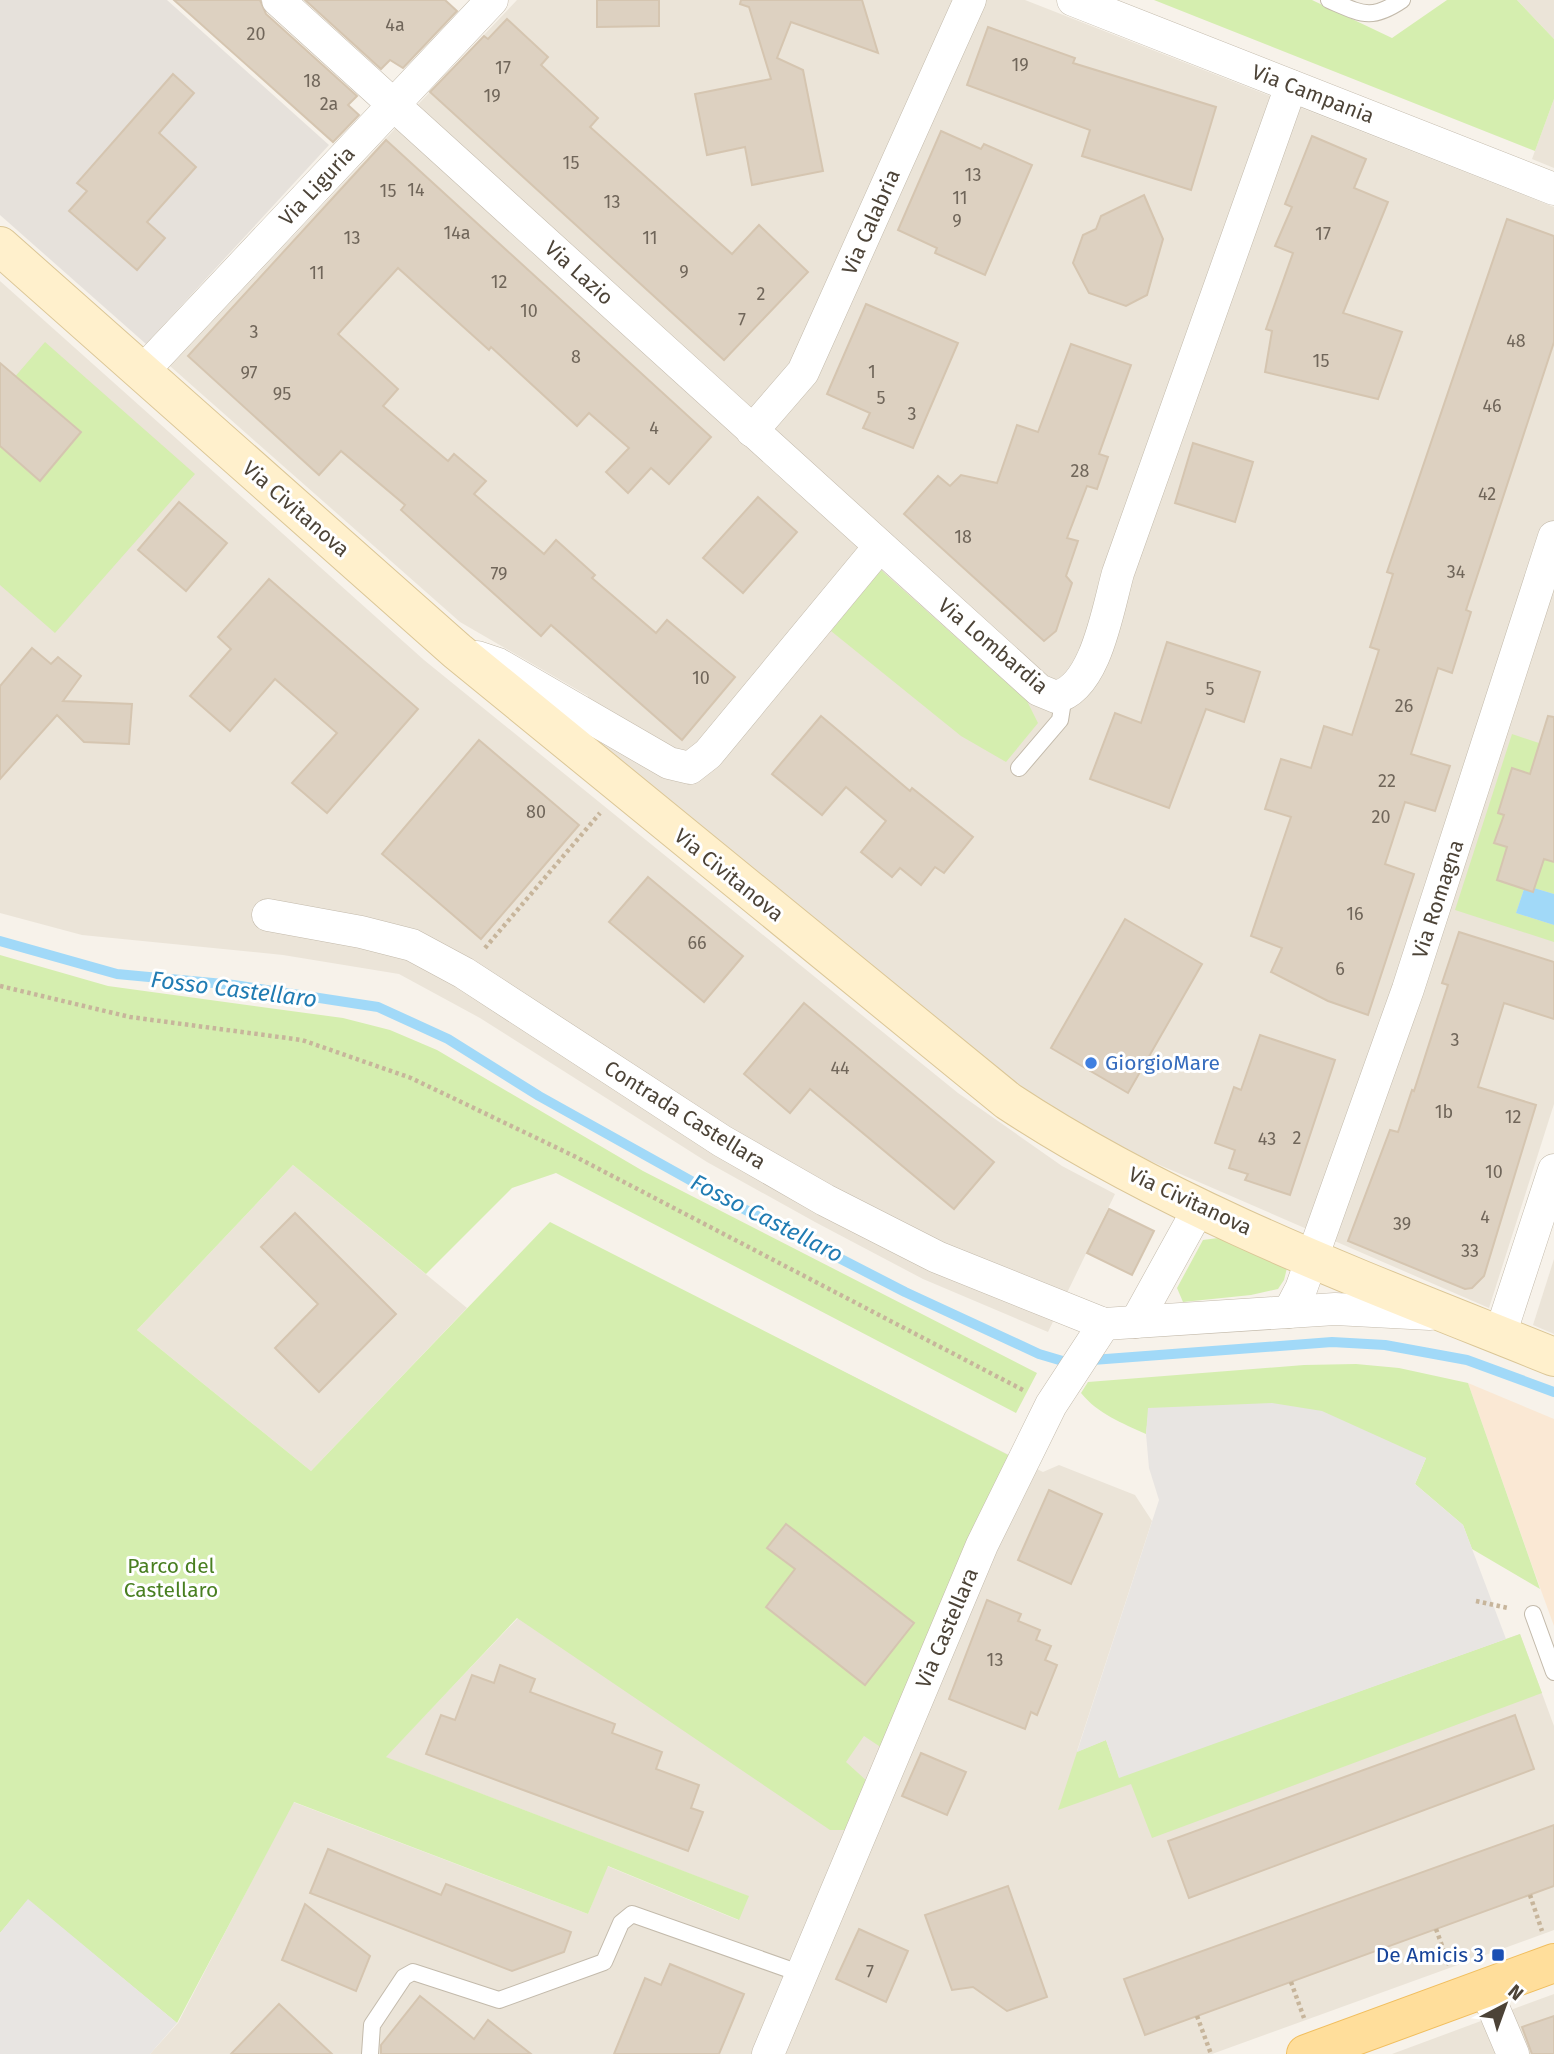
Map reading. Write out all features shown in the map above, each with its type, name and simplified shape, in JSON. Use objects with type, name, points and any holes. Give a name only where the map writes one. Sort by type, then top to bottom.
[{"type":"main road","points":[[1306,2054],[1554,1963]]},
{"type":"street","name":"Via Lazio","points":[[278,0],[880,546]]},
{"type":"street","name":"Via Liguria","points":[[142,372],[492,0]]},
{"type":"street","name":"Via Calabria","points":[[752,431],[803,372],[970,0]]},
{"type":"street","name":"Via Campania","points":[[1073,0],[1554,189]]},
{"type":"street","name":"Via Lombardia","points":[[880,546],[1039,690],[1056,697],[1065,695],[1080,682],[1094,654],[1118,573],[1292,86]]},
{"type":"street","name":"Via Civitanova","points":[[0,246],[457,651],[560,717],[1008,1101],[1073,1144],[1199,1208],[1554,1357]]},
{"type":"street","name":"Via Romagna","points":[[1312,1256],[1408,989],[1554,537]]},
{"type":"street","points":[[560,717],[669,763],[690,768],[699,763],[880,546]]},
{"type":"street","name":"Contrada Castellara","points":[[268,915],[361,932],[412,945],[464,973],[722,1141],[825,1200],[937,1257],[1100,1329]]},
{"type":"street","points":[[1500,1335],[1554,1170]]},
{"type":"street","points":[[1136,1322],[1199,1208]]},
{"type":"street","points":[[1289,1312],[1312,1256]]},
{"type":"street","points":[[1335,1308],[1359,1277]]},
{"type":"street","points":[[1100,1329],[1136,1322],[1335,1308],[1455,1316]]},
{"type":"street","name":"Via Castellara","points":[[768,2054],[982,1545],[1057,1395],[1100,1329]]},
{"type":"street","points":[[1485,1988],[1513,2054]]},
{"type":"lane","points":[[1329,0],[1370,16],[1386,11],[1402,0]]},
{"type":"lane","points":[[1019,768],[1060,720],[1065,695]]},
{"type":"lane","points":[[1533,1614],[1554,1672]]},
{"type":"lane","points":[[370,2054],[372,2025],[404,1977],[413,1972],[499,2000],[604,1962],[621,1923],[632,1914],[802,1975]]},
{"type":"path","points":[[486,947],[605,807]]},
{"type":"path","points":[[0,986],[131,1017],[302,1040],[411,1078],[1057,1395]]},
{"type":"path","points":[[1476,1601],[1533,1614]]},
{"type":"path","points":[[1530,1895],[1540,1924]]},
{"type":"path","points":[[1436,1929],[1446,1958]]},
{"type":"path","points":[[1290,1982],[1301,2011]]},
{"type":"path","points":[[1198,2016],[1211,2054]]},
{"type":"shaded area","points":[[0,0],[167,0],[329,145],[146,344],[0,215]]},
{"type":"shaded area","points":[[517,0],[1025,0],[1554,207],[1554,1104],[1489,1308],[1148,1160],[1083,1126],[1018,1084],[575,726],[588,696],[460,622],[170,366]]},
{"type":"shaded area","points":[[1517,0],[1554,0],[1554,39]]},
{"type":"shaded area","points":[[1554,99],[1554,168],[1532,159]]},
{"type":"shaded area","points":[[0,281],[424,660],[958,1093],[1062,1166],[1115,1194],[1048,1332],[923,1279],[815,1222],[707,1162],[480,1018],[399,974],[283,955],[82,935],[0,913]]},
{"type":"shaded area","points":[[293,1165],[467,1308],[311,1471],[137,1330]]},
{"type":"shaded area","points":[[1554,1259],[1554,1334],[1533,1325]]},
{"type":"shaded area","points":[[783,1341],[1043,1472],[1059,1465],[1135,1495],[1152,1521],[1077,1751],[1106,1740],[1119,1777],[1520,1634],[1554,1726],[1554,1930],[1212,2054],[150,2054],[178,2023],[293,1802],[588,1914],[607,1866],[738,1920],[748,1896],[385,1757]]},
{"type":"shaded area","points":[[1468,1383],[1554,1419],[1554,1626],[1530,1560]]},
{"type":"shaded area","points":[[1272,1403],[1322,1411],[1426,1458],[1415,1484],[1463,1525],[1506,1639],[1119,1778],[1106,1740],[1077,1752],[1159,1500],[1149,1468],[1146,1434],[1148,1408]]},
{"type":"shaded area","points":[[28,1899],[177,2023],[150,2054],[0,2054],[0,1933]]},
{"type":"shaded area","points":[[1554,1994],[1554,2054],[1392,2054]]},
{"type":"green space","points":[[1154,0],[1312,0],[1392,38],[1447,0],[1517,0],[1554,39],[1554,99],[1535,151]]},
{"type":"green space","points":[[45,342],[195,474],[55,633],[0,585],[0,446],[40,481],[0,394]]},
{"type":"green space","points":[[881,570],[1027,701],[1038,723],[1006,762],[961,736],[831,631]]},
{"type":"green space","points":[[1512,734],[1554,748],[1554,782],[1512,769],[1498,813],[1504,815],[1495,843],[1554,862],[1554,894],[1534,888],[1505,856],[1497,880],[1524,889],[1516,913],[1554,925],[1554,942],[1455,910]]},
{"type":"green space","name":"Parco del Castellaro","points":[[0,955],[108,986],[343,1018],[390,1030],[437,1050],[643,1171],[1037,1373],[1016,1413],[556,1173],[512,1188],[426,1274],[293,1165],[137,1330],[311,1471],[550,1222],[1010,1456],[882,1748],[864,1736],[846,1762],[868,1782],[848,1830],[830,1830],[517,1618],[386,1757],[749,1896],[739,1920],[608,1866],[588,1914],[294,1802],[177,2023],[28,1900],[0,1933]],"holes":[[[786,1524],[913,1622],[865,1684],[766,1608],[795,1569],[767,1548]]]},
{"type":"green space","points":[[1218,1238],[1287,1268],[1278,1289],[1251,1295],[1183,1302],[1177,1288],[1203,1240]]},
{"type":"green space","points":[[1356,1364],[1399,1368],[1468,1383],[1540,1589],[1472,1549],[1463,1525],[1415,1484],[1426,1458],[1149,1408],[1146,1434],[1103,1412],[1081,1393],[1088,1382],[1304,1365]]},
{"type":"green space","points":[[1520,1634],[1542,1693],[1152,1838],[1131,1784],[1058,1810],[1077,1752],[1106,1740],[1119,1777]]},
{"type":"water","points":[[1534,888],[1554,894],[1554,925],[1516,913],[1524,889],[1533,892]]},
{"type":"building","points":[[174,0],[260,0],[266,14],[357,96],[348,105],[359,115],[333,142]]},
{"type":"building","points":[[305,0],[445,0],[457,11],[403,68],[390,60],[381,69]]},
{"type":"building","points":[[597,0],[659,0],[659,26],[597,27]]},
{"type":"building","points":[[741,0],[862,0],[878,53],[791,22],[777,58],[803,70],[823,171],[752,185],[745,147],[707,155],[695,94],[771,79],[749,7],[740,4]]},
{"type":"building","points":[[507,19],[548,57],[541,65],[598,118],[590,127],[732,254],[759,225],[808,272],[724,360],[430,92],[484,36],[488,39]]},
{"type":"building","points":[[988,27],[1075,58],[1073,63],[1216,107],[1191,190],[1082,156],[1090,130],[967,85]]},
{"type":"building","points":[[173,74],[194,93],[159,133],[196,167],[147,222],[165,238],[137,270],[69,211],[87,191],[77,183]]},
{"type":"building","points":[[941,131],[981,149],[984,144],[1032,165],[985,275],[935,253],[937,248],[898,230]]},
{"type":"building","points":[[1312,136],[1366,159],[1354,188],[1388,202],[1343,313],[1402,332],[1378,399],[1265,372],[1272,331],[1266,329],[1293,253],[1275,246],[1292,207],[1285,204]]},
{"type":"building","points":[[386,140],[711,437],[669,484],[651,468],[628,493],[606,472],[629,448],[589,413],[577,426],[491,347],[489,350],[398,268],[338,334],[398,389],[383,406],[448,461],[454,454],[486,481],[474,494],[544,554],[556,540],[595,575],[592,578],[656,633],[667,620],[735,677],[682,740],[551,625],[541,636],[401,510],[405,505],[341,451],[319,475],[188,356]]},
{"type":"building","points":[[1144,195],[1163,239],[1147,295],[1126,306],[1089,293],[1073,263],[1083,235],[1096,229],[1101,216]]},
{"type":"building","points":[[1507,219],[1554,236],[1554,342],[1466,610],[1471,612],[1452,673],[1438,668],[1411,754],[1450,766],[1435,811],[1405,802],[1385,864],[1414,874],[1368,1015],[1328,1001],[1271,972],[1282,948],[1251,936],[1291,817],[1265,809],[1281,759],[1311,768],[1324,726],[1352,735],[1379,650],[1370,647],[1393,574],[1387,572]]},
{"type":"building","points":[[866,304],[958,343],[913,448],[863,428],[870,413],[827,394]]},
{"type":"building","points":[[1071,344],[1131,365],[1099,454],[1108,457],[1097,489],[1087,486],[1067,538],[1078,541],[1066,576],[1072,583],[1056,631],[1044,641],[904,514],[938,476],[950,486],[961,475],[997,483],[1017,425],[1038,432]]},
{"type":"building","points":[[0,363],[81,432],[40,481],[0,446]]},
{"type":"building","points":[[1193,443],[1253,462],[1235,522],[1175,503]]},
{"type":"building","points":[[758,497],[797,532],[743,593],[703,558]]},
{"type":"building","points":[[179,502],[227,543],[186,591],[138,550]]},
{"type":"building","points":[[269,579],[418,709],[327,813],[292,783],[337,733],[275,679],[230,731],[190,696],[231,649],[218,637]]},
{"type":"building","points":[[1167,642],[1260,672],[1244,722],[1206,709],[1169,808],[1090,779],[1115,713],[1141,723]]},
{"type":"building","points":[[32,648],[51,664],[58,657],[81,676],[63,701],[132,704],[129,744],[84,742],[57,715],[0,779],[0,686]]},
{"type":"building","points":[[821,716],[910,791],[912,788],[973,837],[944,873],[935,867],[921,885],[900,868],[892,877],[861,852],[886,821],[846,787],[822,815],[772,774]]},
{"type":"building","points":[[1548,716],[1554,717],[1554,862],[1544,859],[1533,892],[1497,880],[1507,847],[1494,843],[1504,815],[1498,813],[1512,768],[1530,774]]},
{"type":"building","points":[[479,740],[579,825],[481,939],[382,854]]},
{"type":"building","points":[[648,877],[743,956],[704,1002],[609,922]]},
{"type":"building","points":[[1125,919],[1202,964],[1128,1093],[1051,1048]]},
{"type":"building","points":[[1459,932],[1554,962],[1554,1019],[1504,1003],[1478,1087],[1536,1105],[1484,1276],[1472,1288],[1465,1289],[1348,1241],[1390,1130],[1398,1132],[1412,1090],[1414,1091],[1448,985],[1442,983]]},
{"type":"building","points":[[804,1003],[994,1162],[954,1209],[810,1089],[790,1113],[744,1074]]},
{"type":"building","points":[[1260,1035],[1335,1060],[1290,1195],[1245,1180],[1248,1174],[1229,1168],[1235,1150],[1215,1143],[1234,1087],[1241,1090]]},
{"type":"building","points":[[1109,1209],[1154,1231],[1132,1275],[1087,1253]]},
{"type":"building","points":[[295,1213],[396,1314],[319,1392],[275,1348],[318,1304],[261,1247]]},
{"type":"building","points":[[1049,1490],[1102,1514],[1071,1584],[1018,1560]]},
{"type":"building","points":[[786,1524],[914,1623],[865,1685],[766,1607],[795,1569],[767,1548]]},
{"type":"building","points":[[987,1600],[1021,1614],[1018,1621],[1040,1630],[1036,1640],[1051,1646],[1045,1660],[1057,1665],[1037,1715],[1031,1712],[1025,1729],[949,1699]]},
{"type":"building","points":[[500,1665],[535,1679],[530,1692],[615,1724],[612,1733],[662,1752],[656,1769],[699,1785],[691,1808],[703,1812],[688,1851],[426,1754],[441,1715],[455,1720],[472,1675],[494,1683]]},
{"type":"building","points":[[1515,1715],[1534,1769],[1189,1898],[1168,1841]]},
{"type":"building","points":[[921,1753],[966,1772],[947,1815],[902,1796]]},
{"type":"building","points":[[1554,1825],[1554,1886],[1145,2035],[1124,1979]]},
{"type":"building","points":[[328,1849],[441,1895],[446,1884],[571,1932],[564,1952],[512,1971],[310,1893]]},
{"type":"building","points":[[1008,1886],[1047,1997],[1007,2011],[973,1987],[952,1990],[925,1915]]},
{"type":"building","points":[[305,1904],[370,1956],[356,1991],[282,1960]]},
{"type":"building","points":[[859,1929],[908,1951],[886,2002],[836,1979]]},
{"type":"building","points":[[670,1964],[744,1994],[719,2054],[614,2054],[645,1978],[661,1985]]},
{"type":"building","points":[[420,1996],[474,2039],[488,2020],[531,2054],[381,2054],[381,2045]]},
{"type":"building","points":[[279,2004],[332,2054],[231,2054]]},
{"type":"building","points":[[1554,2016],[1554,2054],[1532,2054],[1522,2027]]},
{"type":"waterway","name":"Fosso Castellaro","points":[[0,941],[117,974],[234,985],[378,1007],[448,1039],[539,1096],[713,1193],[905,1292],[1039,1354],[1066,1362],[1332,1342],[1385,1345],[1467,1360],[1554,1392]]},
{"type":"place","name":"GiorgioMare","points":[[1091,1063]]},
{"type":"place","name":"De Amicis 3","points":[[1498,1955]]}]
